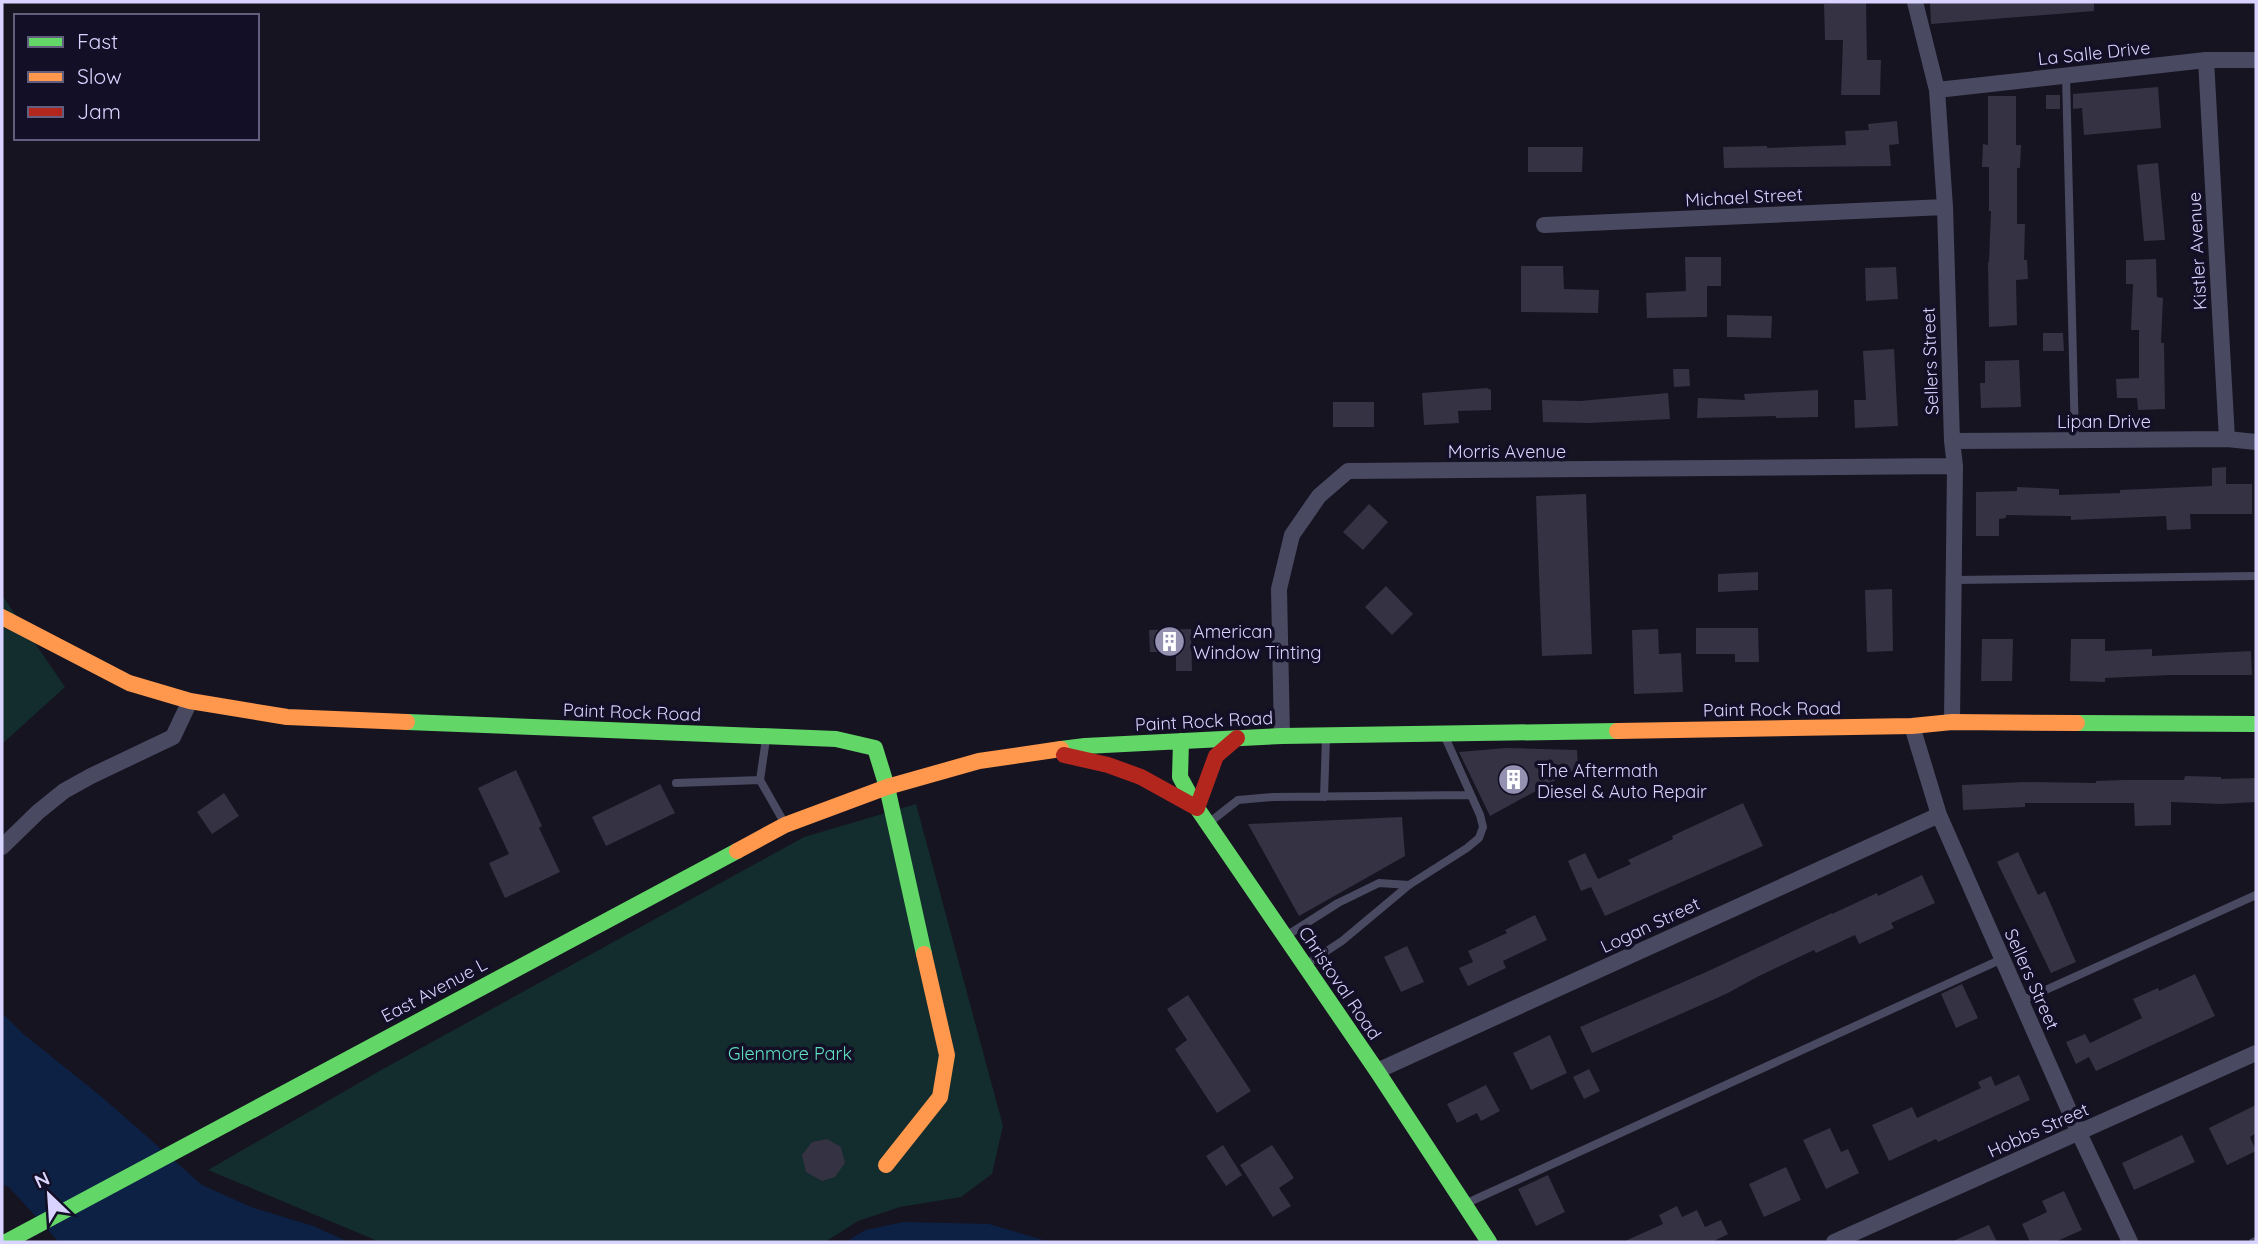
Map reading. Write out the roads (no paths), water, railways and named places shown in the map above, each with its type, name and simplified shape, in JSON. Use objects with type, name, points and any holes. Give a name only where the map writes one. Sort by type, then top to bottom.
[{"type":"main road","name":"Paint Rock Road","points":[[2,617],[129,683],[190,701],[287,717],[836,739],[875,748],[887,787],[979,761],[1085,746],[1237,738],[1912,726],[1952,722],[2256,724]]},
{"type":"main road","points":[[1046,752],[1108,765],[1141,777],[1197,808],[1216,756],[1237,738]]},
{"type":"main road","name":"Christoval Road","points":[[1181,741],[1180,777],[1197,808],[1377,1071],[1489,1242]]},
{"type":"main road","points":[[886,1165],[940,1097],[947,1055],[887,787]]},
{"type":"main road","name":"East Avenue L","points":[[6,1242],[785,825],[887,787]]},
{"type":"street","name":"Sellers Street","points":[[1914,2],[1937,90],[1945,207],[1955,466],[1952,722]]},
{"type":"street","name":"La Salle Drive","points":[[1937,90],[2206,60],[2256,60]]},
{"type":"street","name":"Kistler Avenue","points":[[2206,60],[2227,439]]},
{"type":"street","name":"Michael Street","points":[[1544,225],[1945,207]]},
{"type":"street","name":"Lipan Drive","points":[[1952,441],[2227,439],[2256,442]]},
{"type":"street","name":"Morris Avenue","points":[[1282,736],[1279,589],[1285,562],[1292,536],[1298,526],[1319,496],[1348,471],[1955,466]]},
{"type":"street","points":[[2,846],[38,811],[64,791],[173,737],[190,701]]},
{"type":"street","name":"Sellers Street","points":[[1912,726],[1939,815],[2130,1242]]},
{"type":"street","name":"Logan Street","points":[[1377,1071],[1939,815]]},
{"type":"street","name":"Hobbs Street","points":[[1835,1242],[2256,1053]]},
{"type":"lane","points":[[2066,76],[2076,440]]},
{"type":"lane","points":[[1954,580],[2256,576]]},
{"type":"lane","points":[[1305,965],[1342,941],[1409,885],[1479,838],[1483,827],[1443,734]]},
{"type":"lane","points":[[1324,797],[1326,736]]},
{"type":"lane","points":[[766,737],[760,780],[785,825]]},
{"type":"lane","points":[[676,783],[760,780]]},
{"type":"lane","points":[[1207,824],[1238,800],[1471,795]]},
{"type":"lane","points":[[1285,936],[1338,903],[1379,883],[1409,885]]},
{"type":"lane","points":[[2021,1001],[2256,895]]},
{"type":"lane","points":[[1464,1204],[2002,958]]},
{"type":"water","points":[[2,1013],[22,1033],[103,1098],[202,1185],[251,1207],[313,1226],[349,1242],[59,1242],[9,1187],[2,1185]]},
{"type":"water","points":[[904,1222],[989,1224],[1050,1242],[846,1242],[865,1230]]},
{"type":"place","name":"American Window Tinting","points":[[1170,641]]},
{"type":"place","name":"The Aftermath Diesel & Auto Repair","points":[[1514,780]]},
{"type":"park label","name":"Glenmore Park","points":[[790,1053]]}]
